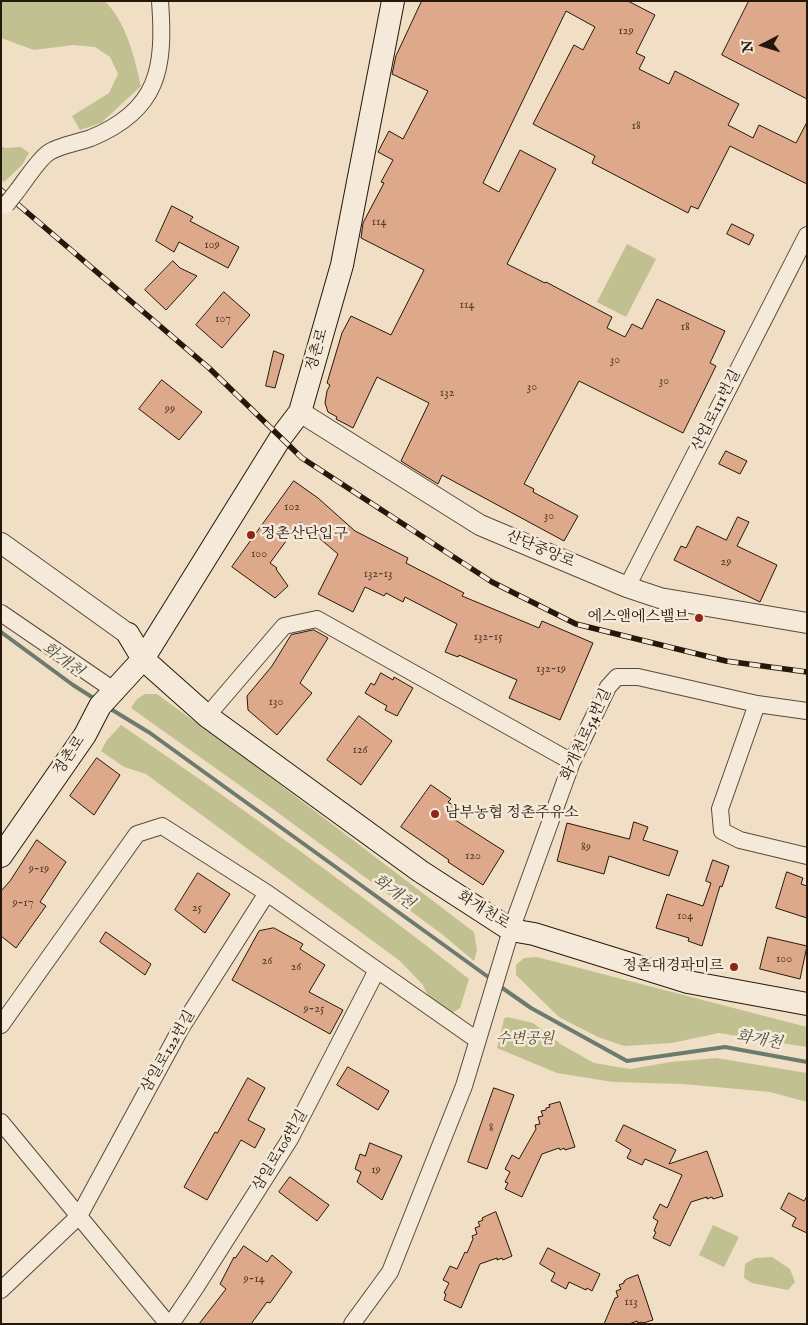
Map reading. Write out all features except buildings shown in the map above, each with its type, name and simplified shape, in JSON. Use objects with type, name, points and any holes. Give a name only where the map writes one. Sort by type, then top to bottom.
[{"type":"main road","name":"정촌로","points":[[1,856],[85,735],[108,697],[143,659],[281,437],[300,412],[342,265],[393,1]]},
{"type":"main road","points":[[128,634],[143,659]]},
{"type":"main road","name":"화개천로","points":[[143,659],[208,716],[509,936],[534,934],[688,982],[807,1004]]},
{"type":"street","points":[[3,207],[49,152],[90,138],[117,126],[138,107],[153,87],[161,56],[160,1]]},
{"type":"street","name":"산업로111번길","points":[[627,587],[807,235]]},
{"type":"street","name":"산단중앙로","points":[[300,412],[480,524],[627,587],[660,598],[807,623]]},
{"type":"street","points":[[1,543],[128,634]]},
{"type":"street","points":[[1,613],[108,697]]},
{"type":"street","points":[[208,716],[284,626],[317,619],[572,762]]},
{"type":"street","name":"화개천로54번길","points":[[477,1040],[509,936],[572,762],[608,687],[617,676],[638,677],[757,704],[807,711]]},
{"type":"street","points":[[757,704],[720,809],[722,831],[740,840],[807,856]]},
{"type":"street","points":[[1,1025],[137,834],[162,826],[268,892],[477,1040],[464,1086],[390,1272],[352,1324]]},
{"type":"street","name":"삼일로122번길","points":[[1,1290],[79,1216],[181,1028],[268,892]]},
{"type":"street","name":"삼일로106번길","points":[[169,1324],[196,1287],[290,1139],[377,970]]},
{"type":"street","points":[[1,1122],[169,1324]]},
{"type":"green space","points":[[1,1],[105,1],[119,20],[129,41],[141,86],[101,123],[80,130],[72,116],[109,93],[118,74],[110,57],[95,47],[73,45],[34,50],[1,38]]},
{"type":"green space","points":[[1,146],[5,148],[21,147],[29,153],[22,165],[4,182],[1,180]]},
{"type":"green space","points":[[627,244],[656,259],[626,317],[597,302]]},
{"type":"green space","points":[[145,694],[157,694],[474,932],[477,950],[474,961],[443,935],[273,809],[131,708],[137,699]]},
{"type":"green space","points":[[121,725],[297,849],[469,979],[460,1008],[449,1015],[430,1000],[423,985],[400,961],[146,774],[124,767],[101,751],[107,740]]},
{"type":"green space","points":[[537,957],[807,1027],[807,1047],[719,1033],[672,1043],[624,1046],[598,1037],[559,1017],[516,975],[516,965],[524,958]]},
{"type":"green space","name":"수변공원","points":[[507,1017],[533,1023],[562,1045],[594,1063],[630,1069],[671,1062],[716,1058],[807,1073],[807,1102],[770,1092],[683,1084],[613,1082],[557,1073],[497,1048],[504,1019]]},
{"type":"green space","points":[[713,1225],[739,1237],[724,1267],[699,1255]]},
{"type":"green space","points":[[772,1257],[790,1269],[795,1282],[788,1290],[752,1283],[744,1278],[745,1264],[755,1258]]},
{"type":"waterway","name":"화개천","points":[[1,632],[95,699]]},
{"type":"waterway","name":"화개천","points":[[109,708],[150,733],[491,979]]},
{"type":"waterway","name":"화개천","points":[[498,985],[531,1008],[627,1061],[725,1047],[807,1062]]},
{"type":"railway","points":[[1,190],[209,368],[302,458],[492,582],[576,624],[726,661],[807,672]]},
{"type":"place","name":"정촌산단입구","points":[[251,535]]},
{"type":"place","name":"에스앤에스밸브","points":[[699,618]]},
{"type":"place","name":"남부농협 정촌주유소","points":[[435,814]]},
{"type":"place","name":"정촌대경파미르","points":[[734,967]]}]
